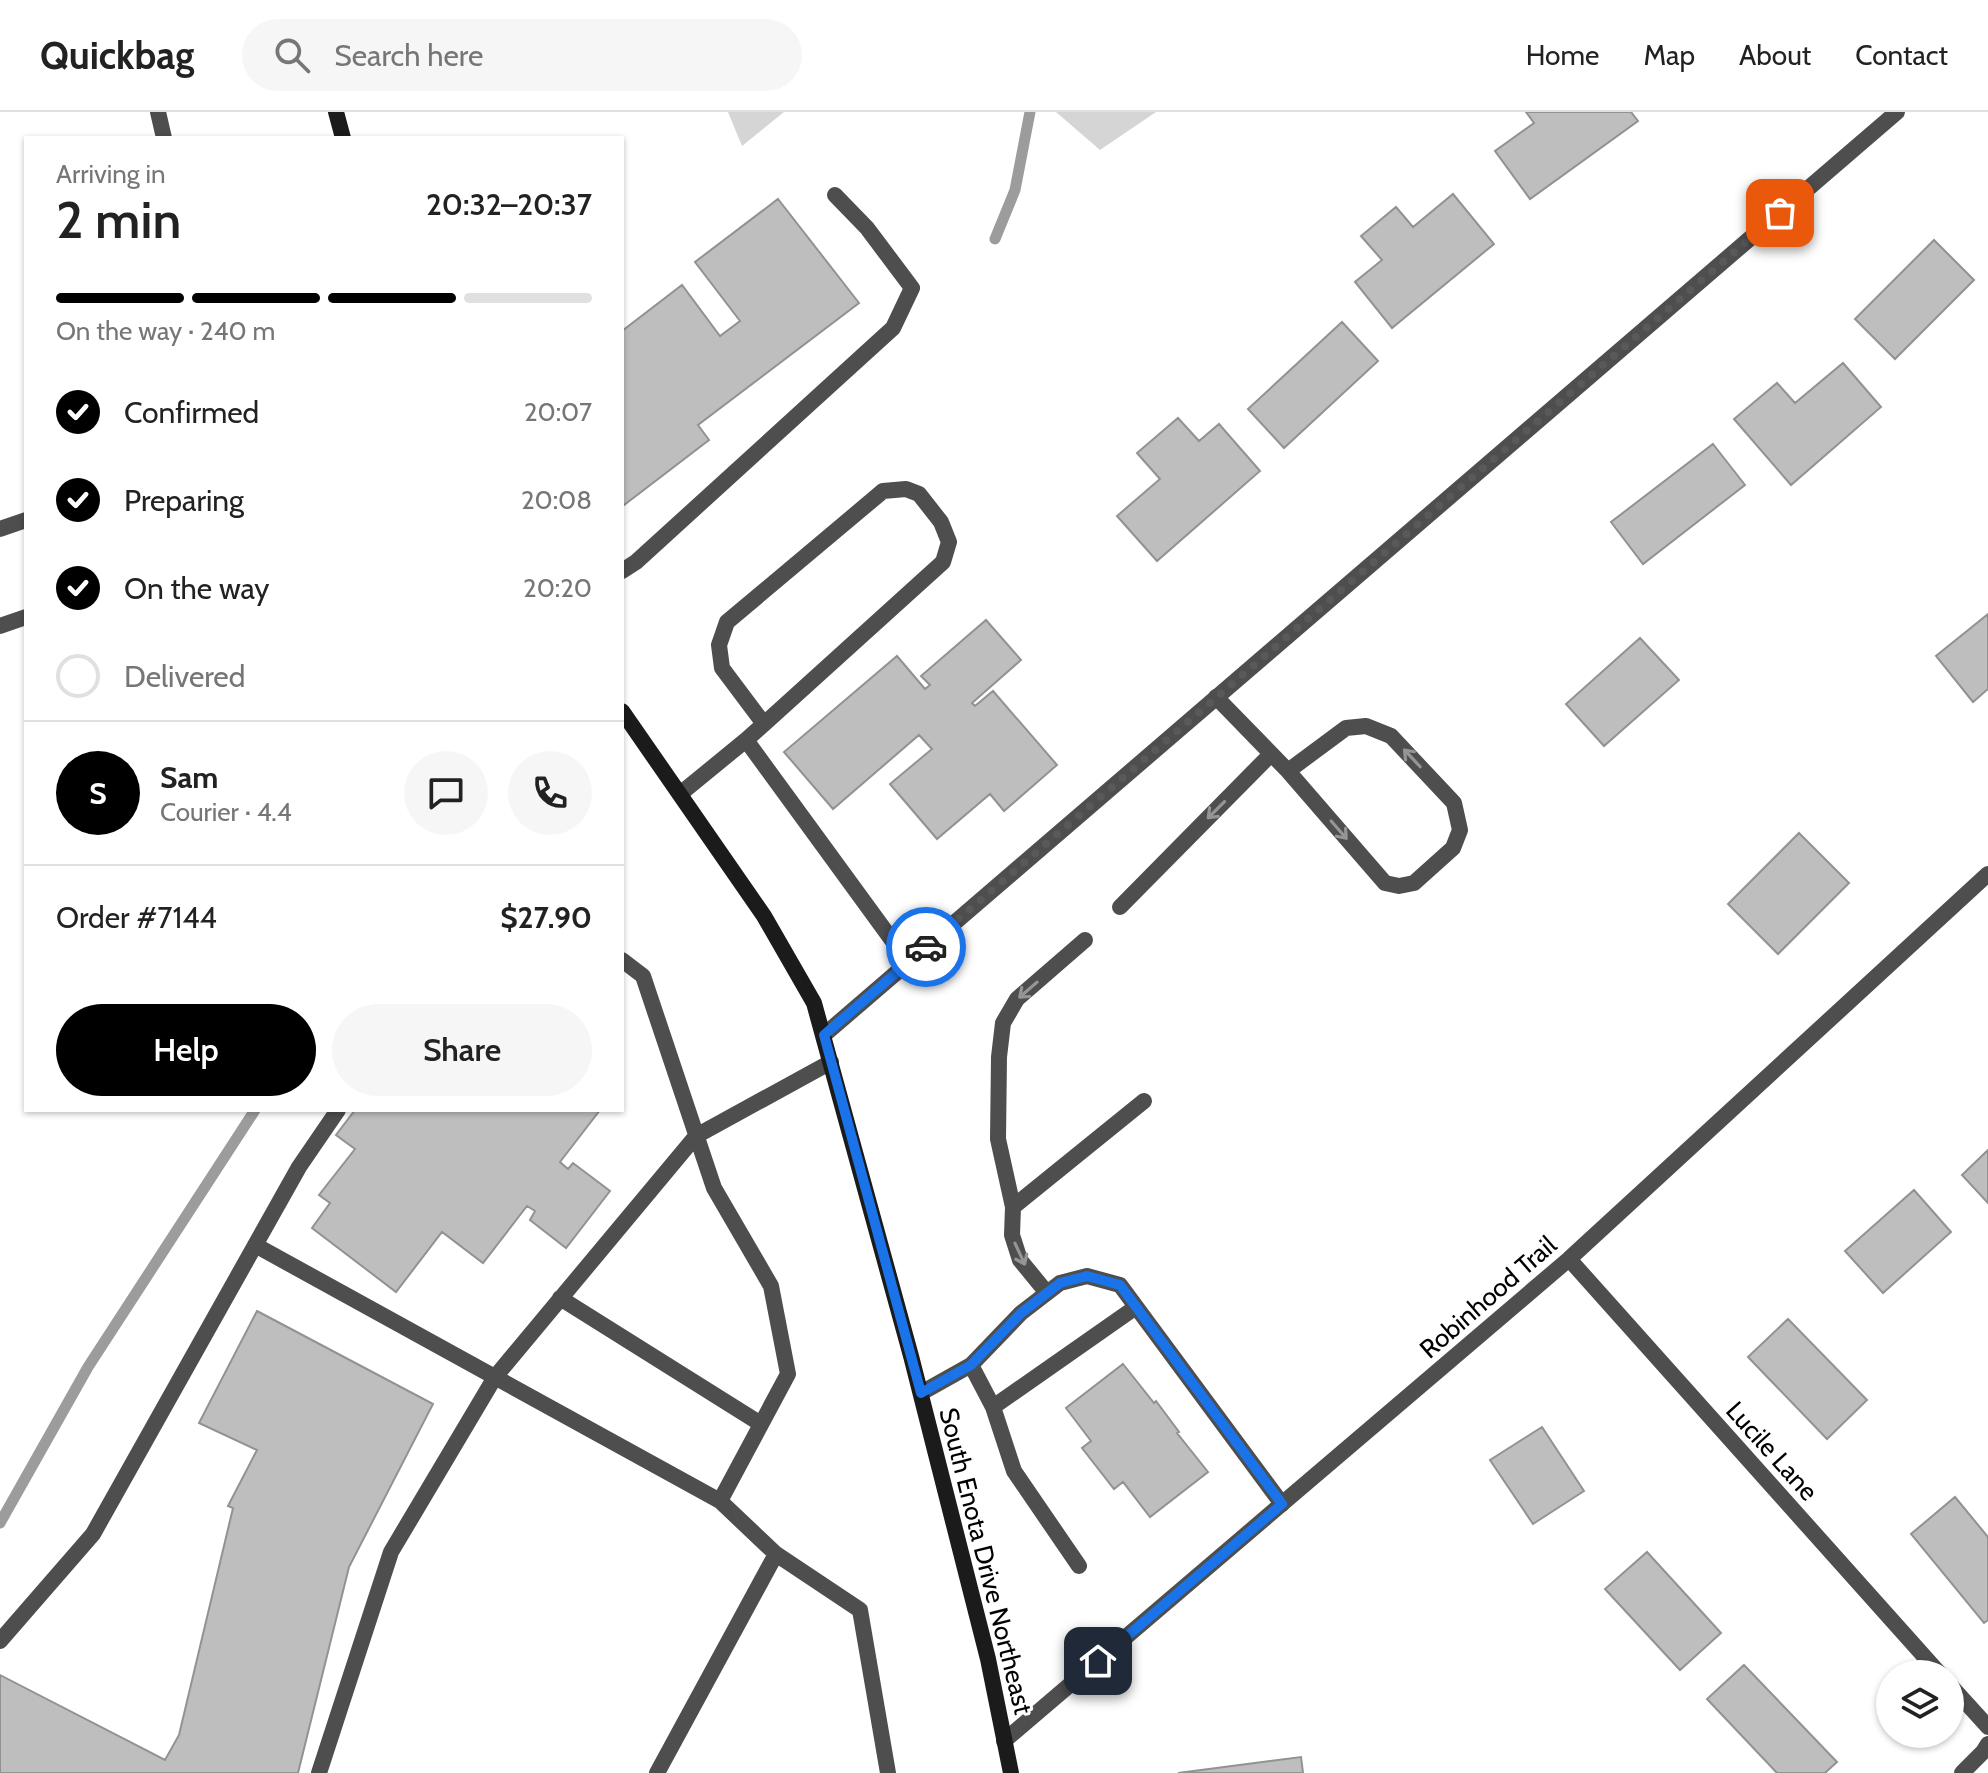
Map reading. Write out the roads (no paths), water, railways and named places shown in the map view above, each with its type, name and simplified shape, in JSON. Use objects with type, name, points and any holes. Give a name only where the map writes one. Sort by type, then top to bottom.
[{"type":"main road","points":[[336,112],[342,136]]},
{"type":"main road","name":"South Enota Drive Northeast","points":[[624,714],[764,916],[814,1003],[921,1393],[988,1659],[1011,1773]]},
{"type":"street","points":[[158,112],[164,136]]},
{"type":"street","points":[[824,1035],[1897,112]]},
{"type":"street","points":[[624,570],[893,328],[912,288],[867,228],[835,195]]},
{"type":"street","points":[[680,794],[746,740],[764,724],[943,562],[949,542],[941,522],[919,494],[906,489],[883,491],[727,622],[719,645],[722,668],[764,724]]},
{"type":"street","points":[[0,529],[24,521]]},
{"type":"street","points":[[0,626],[24,618]]},
{"type":"street","points":[[1216,697],[1288,771],[1385,883],[1399,886],[1414,883],[1453,848],[1460,830],[1454,803],[1391,736],[1366,726],[1346,728],[1288,771]]},
{"type":"street","points":[[746,740],[908,962]]},
{"type":"street","points":[[1120,907],[1271,754]]},
{"type":"street","name":"Robinhood Trail","points":[[1004,1741],[1569,1259],[1988,874]]},
{"type":"street","points":[[1047,1293],[1020,1260],[1012,1235],[1013,1207],[998,1139],[999,1057],[1003,1023],[1017,999],[1085,940]]},
{"type":"street","points":[[624,962],[643,976],[714,1188],[771,1286],[788,1374],[720,1501]]},
{"type":"street","points":[[319,1773],[391,1552],[495,1377],[696,1136],[831,1062]]},
{"type":"street","points":[[1013,1207],[1144,1101]]},
{"type":"street","points":[[0,1641],[93,1534],[299,1167],[337,1112]]},
{"type":"street","points":[[255,1245],[720,1501],[776,1554],[860,1610],[888,1773]]},
{"type":"street","name":"Lucile Lane","points":[[1569,1259],[1927,1660]]},
{"type":"street","points":[[921,1393],[971,1365],[1021,1313],[1060,1283],[1087,1276],[1120,1285],[1282,1504]]},
{"type":"street","points":[[560,1298],[761,1424]]},
{"type":"street","points":[[993,1407],[1136,1307]]},
{"type":"street","points":[[971,1365],[993,1407],[1014,1471],[1079,1566]]},
{"type":"street","points":[[657,1773],[776,1554]]},
{"type":"street","points":[[1964,1700],[1988,1727]]},
{"type":"street","points":[[1962,1773],[1988,1744]]},
{"type":"waterway","points":[[995,239],[1015,190],[1030,112]]},
{"type":"waterway","points":[[0,1523],[88,1367],[254,1112]]}]
